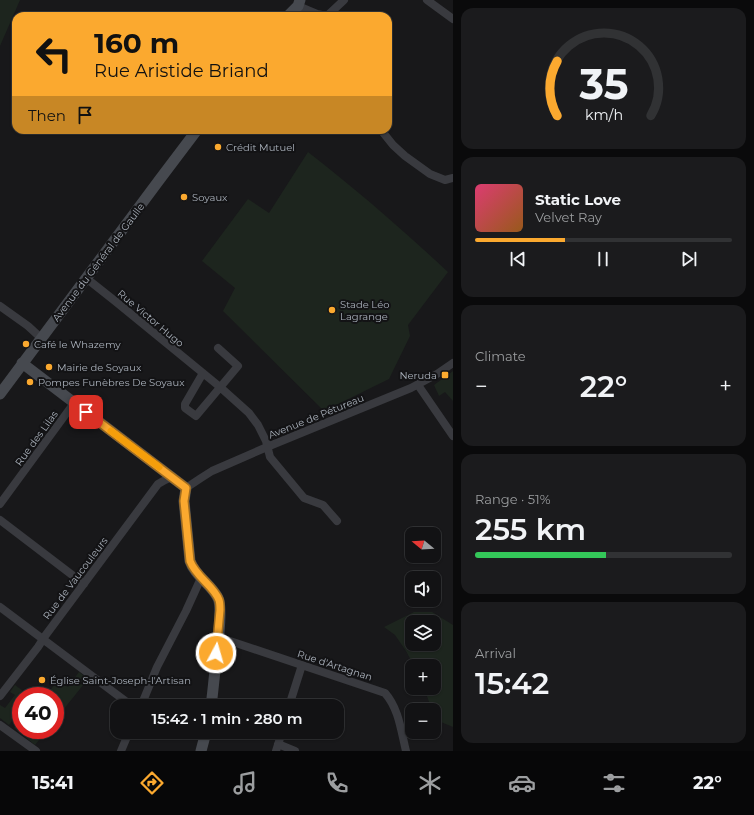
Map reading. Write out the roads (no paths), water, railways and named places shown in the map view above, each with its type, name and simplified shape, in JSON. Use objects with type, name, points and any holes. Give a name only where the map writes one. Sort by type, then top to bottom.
[{"type":"street","points":[[330,12],[344,0]]},
{"type":"street","points":[[427,0],[453,19]]},
{"type":"street","points":[[291,12],[299,3],[314,12]]},
{"type":"street","name":"Avenue du Général de Gaulle","points":[[0,393],[194,134]]},
{"type":"street","points":[[384,134],[405,156],[430,174],[445,180],[453,178]]},
{"type":"street","name":"Rue Victor Hugo","points":[[86,279],[115,301],[249,413],[258,425],[266,441],[270,457],[304,498],[323,505],[337,521]]},
{"type":"street","points":[[0,306],[42,338]]},
{"type":"street","points":[[202,373],[185,404],[185,408],[196,416],[238,366],[218,348]]},
{"type":"street","points":[[22,363],[186,488],[184,501],[190,561],[192,568],[218,598],[220,610],[212,699]]},
{"type":"street","name":"Avenue de Pétureau","points":[[186,488],[212,471],[418,385],[453,363]]},
{"type":"street","points":[[418,385],[453,436]]},
{"type":"street","name":"Rue des Lilas","points":[[0,504],[74,403]]},
{"type":"street","name":"Rue de Vaucouleurs","points":[[0,695],[38,647],[42,639],[158,484],[172,477]]},
{"type":"street","points":[[0,520],[84,584]]},
{"type":"street","points":[[144,699],[157,667],[201,578]]},
{"type":"street","points":[[0,607],[123,699]]},
{"type":"street","name":"Rue d'Artagnan","points":[[218,637],[385,693],[394,706],[399,720],[406,751]]},
{"type":"street","points":[[291,699],[302,665]]},
{"type":"street","points":[[0,725],[36,751]]},
{"type":"street","points":[[120,751],[126,739]]},
{"type":"street","points":[[201,751],[204,739]]},
{"type":"street","points":[[277,748],[295,751]]},
{"type":"place","name":"Crédit Mutuel","points":[[218,147]]},
{"type":"place","name":"Soyaux","points":[[184,197]]},
{"type":"place","name":"Stade Léo Lagrange","points":[[332,310]]},
{"type":"place","name":"Café le Whazemy","points":[[26,344]]},
{"type":"place","name":"Mairie de Soyaux","points":[[49,367]]},
{"type":"place","name":"Neruda","points":[[445,375]]},
{"type":"place","name":"Pompes Funèbres De Soyaux","points":[[30,382]]},
{"type":"place","name":"Église Saint-Joseph-l'Artisan","points":[[42,680]]}]
